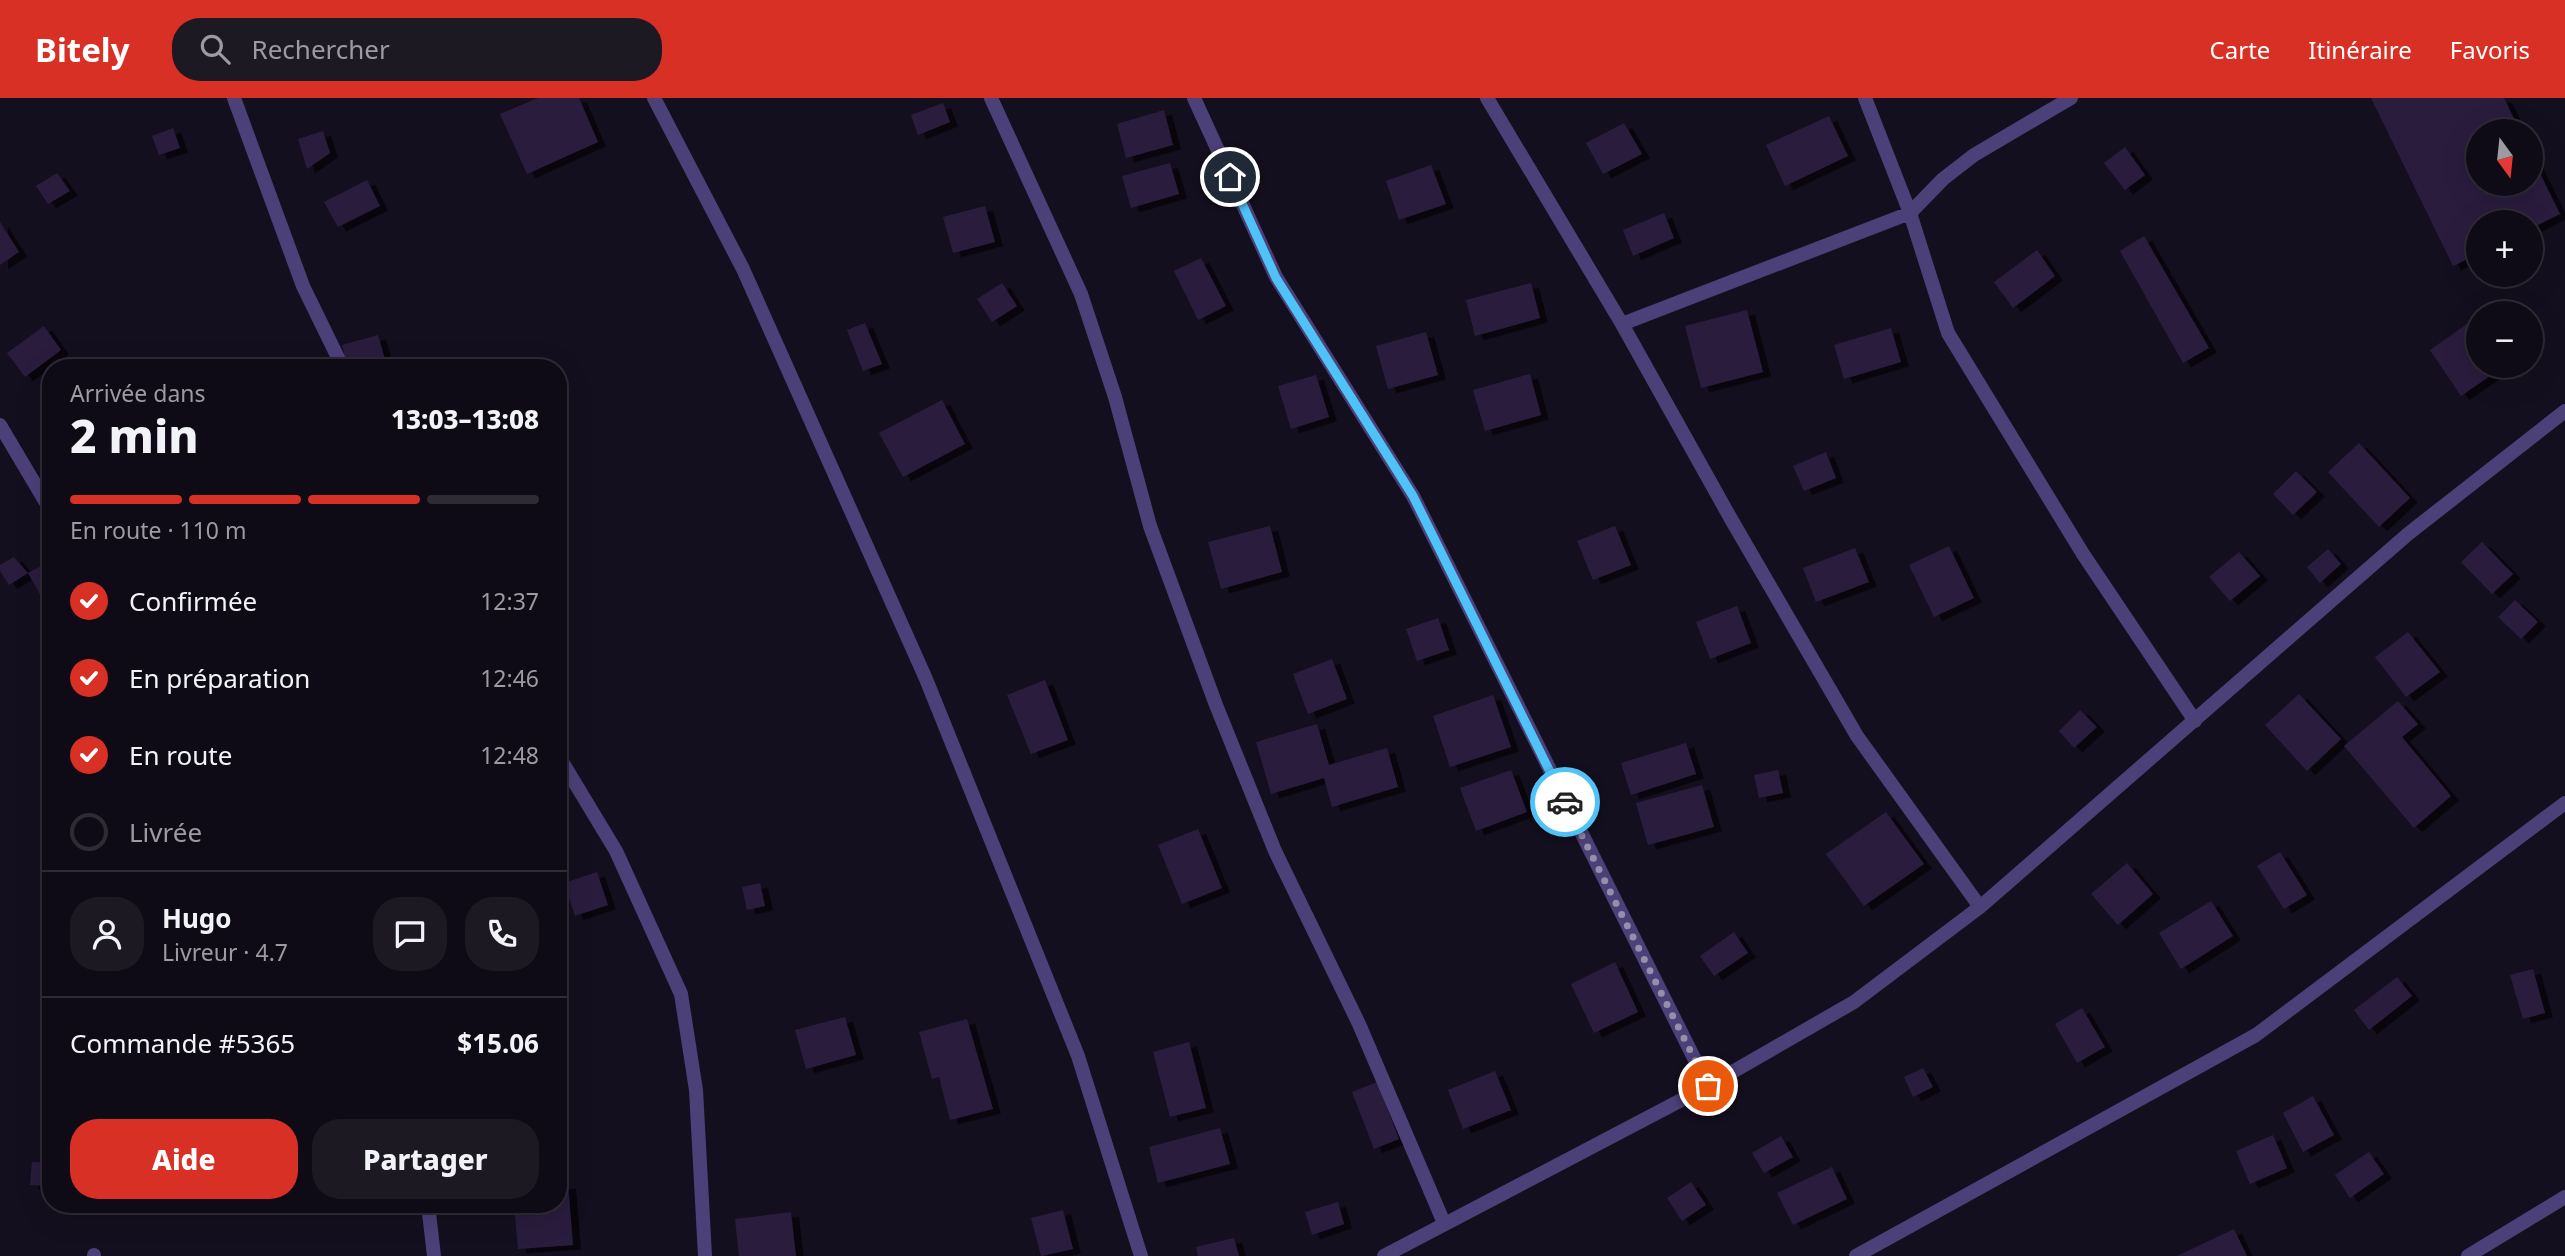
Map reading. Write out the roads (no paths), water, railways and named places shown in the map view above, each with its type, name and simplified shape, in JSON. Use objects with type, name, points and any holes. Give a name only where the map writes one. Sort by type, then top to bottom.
[{"type":"street","points":[[234,98],[303,286],[340,359]]},
{"type":"street","points":[[654,98],[743,269],[926,679],[1078,1056],[1141,1256]]},
{"type":"street","points":[[991,98],[1081,294],[1115,397],[1150,526],[1216,705],[1275,851],[1359,1024],[1444,1223]]},
{"type":"street","points":[[1194,98],[1276,278],[1413,496],[1708,1086]]},
{"type":"street","points":[[1487,98],[1622,324],[1857,736],[1980,907]]},
{"type":"street","points":[[1865,98],[1910,213],[1948,333],[2082,554],[2195,721]]},
{"type":"street","points":[[1622,324],[1910,213],[1943,179],[1974,156],[2071,98]]},
{"type":"street","points":[[1384,1256],[1708,1086],[1854,1002],[1980,907],[2408,534],[2565,411]]},
{"type":"street","points":[[0,425],[42,496]]},
{"type":"street","points":[[567,770],[616,851],[681,993],[696,1090],[705,1256]]},
{"type":"street","points":[[1856,1256],[2256,1035],[2565,803]]},
{"type":"street","points":[[2468,1256],[2565,1197]]},
{"type":"street","points":[[429,1213],[434,1256]]}]
